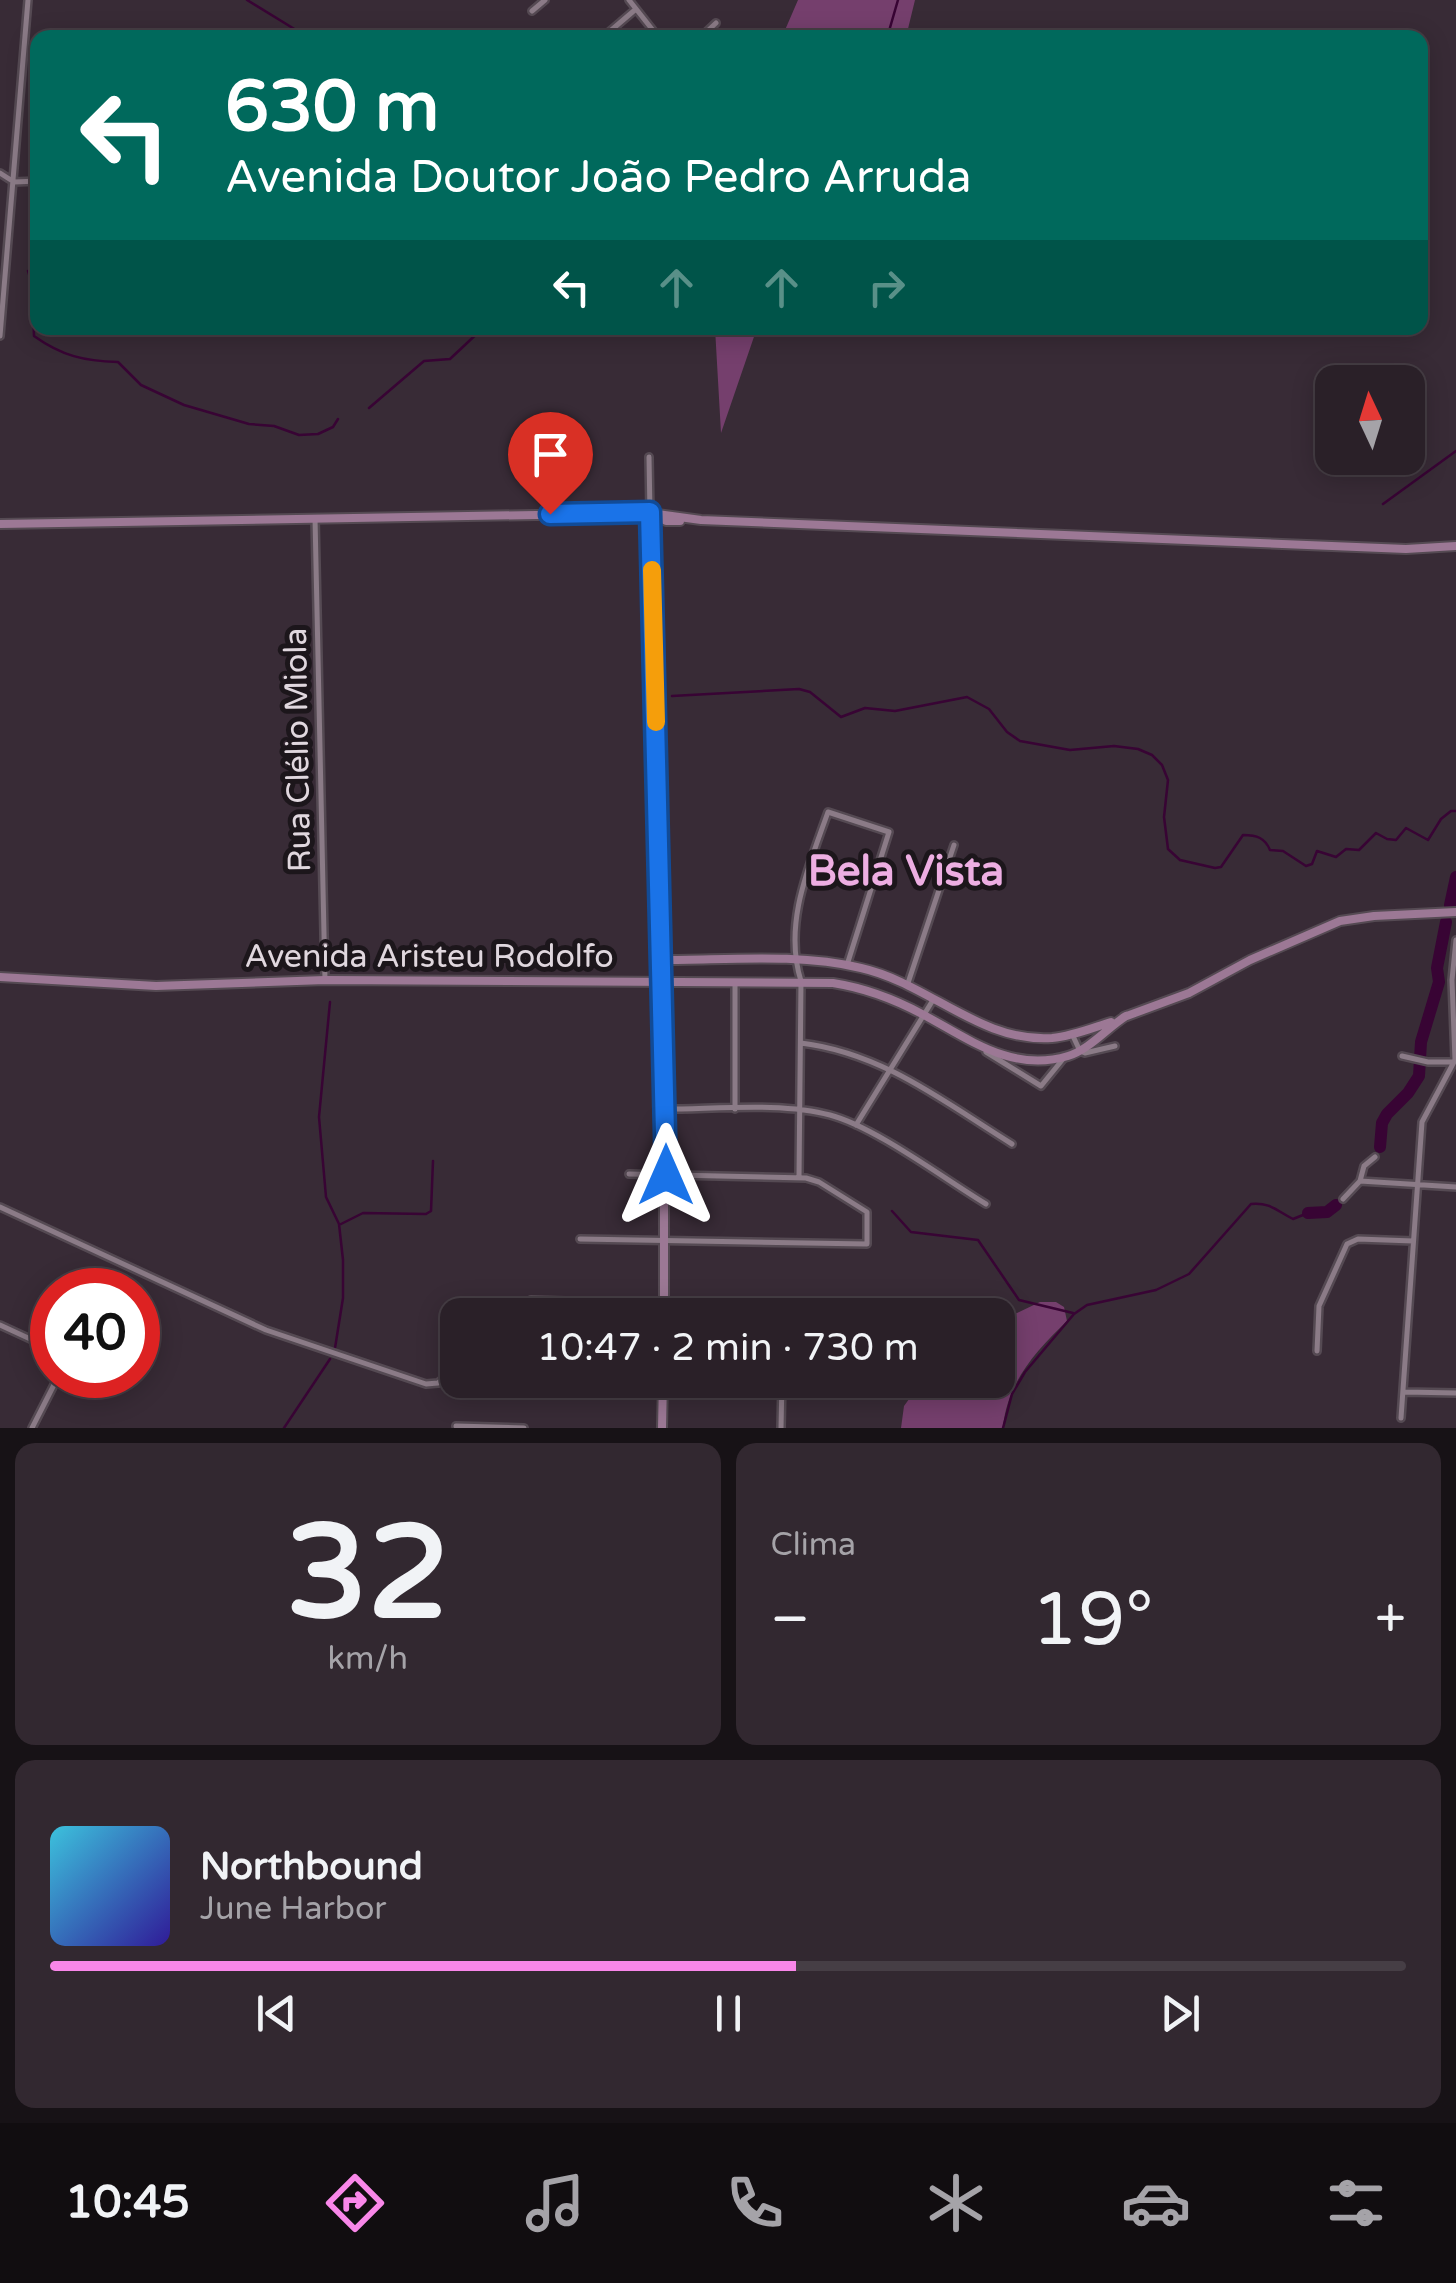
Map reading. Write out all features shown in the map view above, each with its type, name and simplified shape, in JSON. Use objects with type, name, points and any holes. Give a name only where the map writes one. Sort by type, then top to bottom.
[{"type":"street","points":[[0,336],[28,0]]},
{"type":"street","points":[[532,11],[545,0]]},
{"type":"street","points":[[629,0],[653,30]]},
{"type":"street","points":[[611,30],[636,9]]},
{"type":"street","points":[[709,30],[716,23]]},
{"type":"street","points":[[0,172],[14,182],[30,181]]},
{"type":"street","points":[[648,457],[664,981],[664,1298]]},
{"type":"street","points":[[0,524],[625,513],[644,518],[650,512]]},
{"type":"street","points":[[650,512],[666,521],[1422,549],[1456,546]]},
{"type":"street","name":"Rua Clélio Miola","points":[[316,518],[325,980]]},
{"type":"street","points":[[799,1178],[801,981],[794,960],[799,902],[828,812],[889,832],[847,965]]},
{"type":"street","points":[[908,983],[954,845]]},
{"type":"street","points":[[663,960],[794,960],[847,965],[908,983],[1000,1031],[1040,1038],[1072,1034],[1189,993],[1250,960],[1340,921],[1456,912]]},
{"type":"street","points":[[1401,1418],[1424,1115],[1456,1060],[1452,980],[1456,940]]},
{"type":"street","name":"Avenida Aristeu Rodolfo","points":[[0,977],[156,986],[325,980],[801,981],[866,991],[924,1015],[995,1054],[1023,1059],[1064,1057],[1080,1051],[1126,1016]]},
{"type":"street","points":[[735,980],[735,1109]]},
{"type":"street","points":[[856,1125],[934,997]]},
{"type":"street","points":[[1072,1034],[1080,1051],[1089,1054],[1116,1046]]},
{"type":"street","points":[[800,1043],[860,1054],[1012,1144]]},
{"type":"street","points":[[975,1045],[1041,1086],[1064,1057]]},
{"type":"street","points":[[1402,1056],[1446,1064],[1456,1060]]},
{"type":"street","points":[[666,1108],[800,1110],[826,1114],[856,1125],[986,1204]]},
{"type":"street","points":[[1343,1200],[1360,1181],[1364,1166],[1375,1157]]},
{"type":"street","points":[[580,1239],[866,1246],[867,1212],[818,1182],[799,1178],[629,1174]]},
{"type":"street","points":[[1360,1181],[1456,1187]]},
{"type":"street","points":[[0,1207],[291,1340],[426,1384],[440,1382]]},
{"type":"street","points":[[1317,1352],[1319,1306],[1347,1244],[1358,1239],[1413,1241]]},
{"type":"street","points":[[0,1325],[30,1339]]},
{"type":"street","points":[[1405,1392],[1456,1394]]},
{"type":"street","points":[[32,1428],[47,1398]]},
{"type":"street","points":[[662,1428],[663,1398]]},
{"type":"street","points":[[781,1428],[782,1398]]},
{"type":"street","points":[[456,1426],[524,1428]]},
{"type":"shaded area","points":[[798,0],[915,0],[908,30],[785,30]]},
{"type":"shaded area","points":[[715,335],[755,335],[721,433]]},
{"type":"shaded area","points":[[1040,1302],[1056,1302],[1064,1307],[1067,1321],[1034,1356],[1015,1386],[1015,1314]]},
{"type":"shaded area","points":[[910,1398],[1009,1398],[1003,1428],[901,1428],[904,1406]]},
{"type":"waterway","points":[[247,0],[296,30]]},
{"type":"waterway","points":[[889,30],[898,0]]},
{"type":"waterway","points":[[28,271],[30,278]]},
{"type":"waterway","points":[[34,335],[64,353],[118,362],[141,385],[184,405],[249,424],[274,426],[299,435],[318,434],[333,427],[338,419]]},
{"type":"waterway","points":[[369,408],[424,361],[450,359],[476,335]]},
{"type":"waterway","points":[[1383,504],[1456,451]]},
{"type":"waterway","points":[[672,696],[799,689],[810,692],[841,717],[865,708],[895,711],[967,697],[989,709],[1007,732],[1020,741],[1070,750],[1114,746],[1138,749],[1162,765],[1168,780],[1164,817],[1168,849],[1180,860],[1215,868],[1221,867],[1243,835],[1260,838],[1270,850],[1283,851],[1306,866],[1312,864],[1317,851],[1336,857],[1346,849],[1359,850],[1376,833],[1396,840],[1406,828],[1428,840],[1441,819],[1456,811]]},
{"type":"waterway","points":[[1450,905],[1456,877]]},
{"type":"waterway","points":[[1380,1147],[1382,1123],[1419,1076],[1421,1042],[1439,982],[1437,968],[1446,922]]},
{"type":"waterway","points":[[330,1002],[319,1117],[326,1197],[339,1224],[343,1260],[343,1298],[335,1348]]},
{"type":"waterway","points":[[341,1224],[363,1213],[431,1211],[433,1161]]},
{"type":"waterway","points":[[1003,1428],[1012,1394],[1025,1372],[1074,1314],[1087,1305],[1156,1290],[1189,1274],[1251,1204],[1268,1206],[1293,1219],[1308,1213]]},
{"type":"waterway","points":[[1308,1213],[1327,1212],[1336,1205]]},
{"type":"waterway","points":[[892,1211],[911,1232],[978,1240],[1019,1300],[1073,1313]]},
{"type":"waterway","points":[[284,1428],[330,1359]]},
{"type":"slow traffic","points":[[652,570],[656,722]]},
{"type":"district","name":"Bela Vista","points":[[906,871]]},
{"type":"route","points":[[550,514],[650,512],[666,1175]]}]
